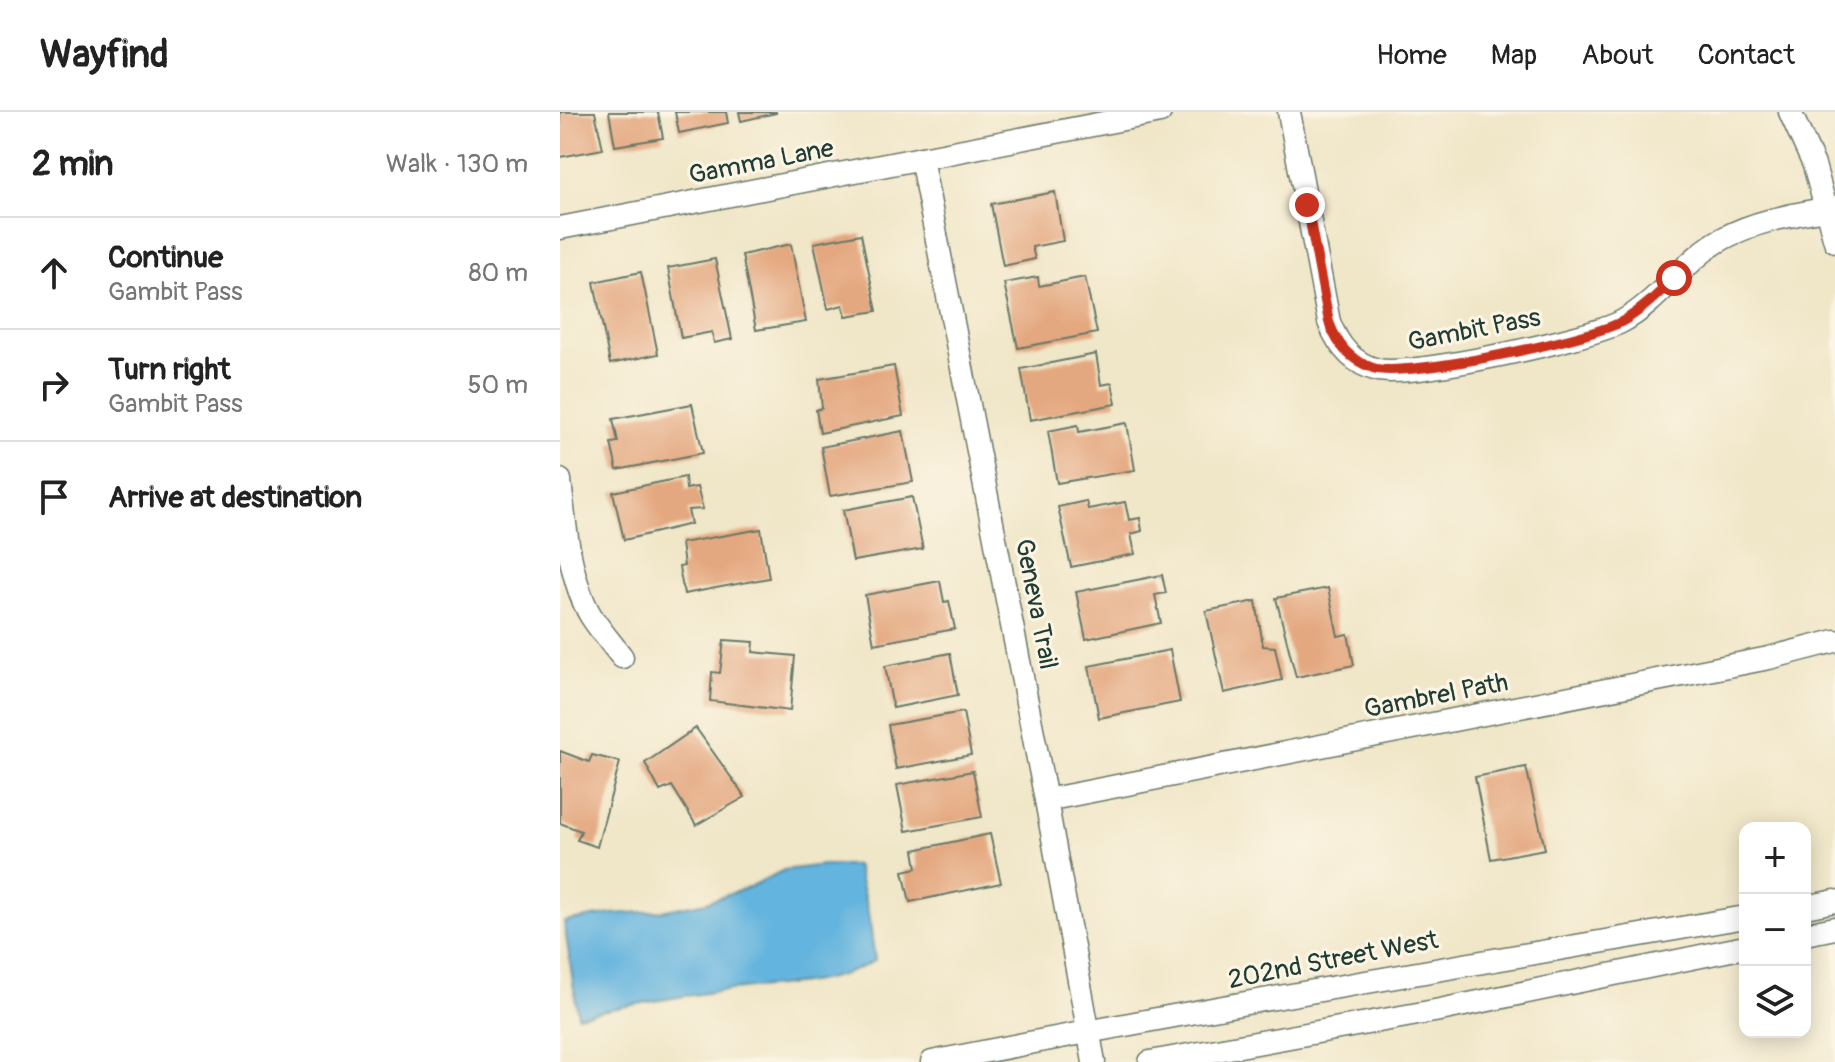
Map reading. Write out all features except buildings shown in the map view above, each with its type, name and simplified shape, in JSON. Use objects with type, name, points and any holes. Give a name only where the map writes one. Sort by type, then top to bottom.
[{"type":"street","name":"Gamma Lane","points":[[560,228],[1160,112]]},
{"type":"street","name":"Gambit Pass","points":[[1289,112],[1329,322],[1344,351],[1375,369],[1391,372],[1436,366],[1587,335],[1622,321],[1641,308],[1691,261],[1723,239],[1745,228],[1831,208]]},
{"type":"street","points":[[1790,112],[1831,208],[1835,241]]},
{"type":"street","name":"Geneva Trail","points":[[921,158],[1094,1062]]},
{"type":"street","points":[[560,480],[580,590],[590,614],[622,657]]},
{"type":"street","name":"Gambrel Path","points":[[1046,800],[1769,658],[1835,641]]},
{"type":"street","points":[[1811,906],[1835,901]]},
{"type":"street","name":"202nd Street West","points":[[932,1062],[1452,965],[1739,918]]},
{"type":"street","points":[[1811,933],[1835,928]]},
{"type":"street","points":[[1150,1062],[1440,1010],[1739,948]]},
{"type":"water","points":[[856,865],[869,917],[875,960],[839,976],[818,981],[696,994],[578,1016],[564,922],[611,914],[661,911],[707,902],[750,887],[784,870]]},
{"type":"route","points":[[1307,205],[1334,336],[1344,351],[1375,369],[1391,372],[1414,370],[1587,335],[1622,321],[1674,278]]}]
